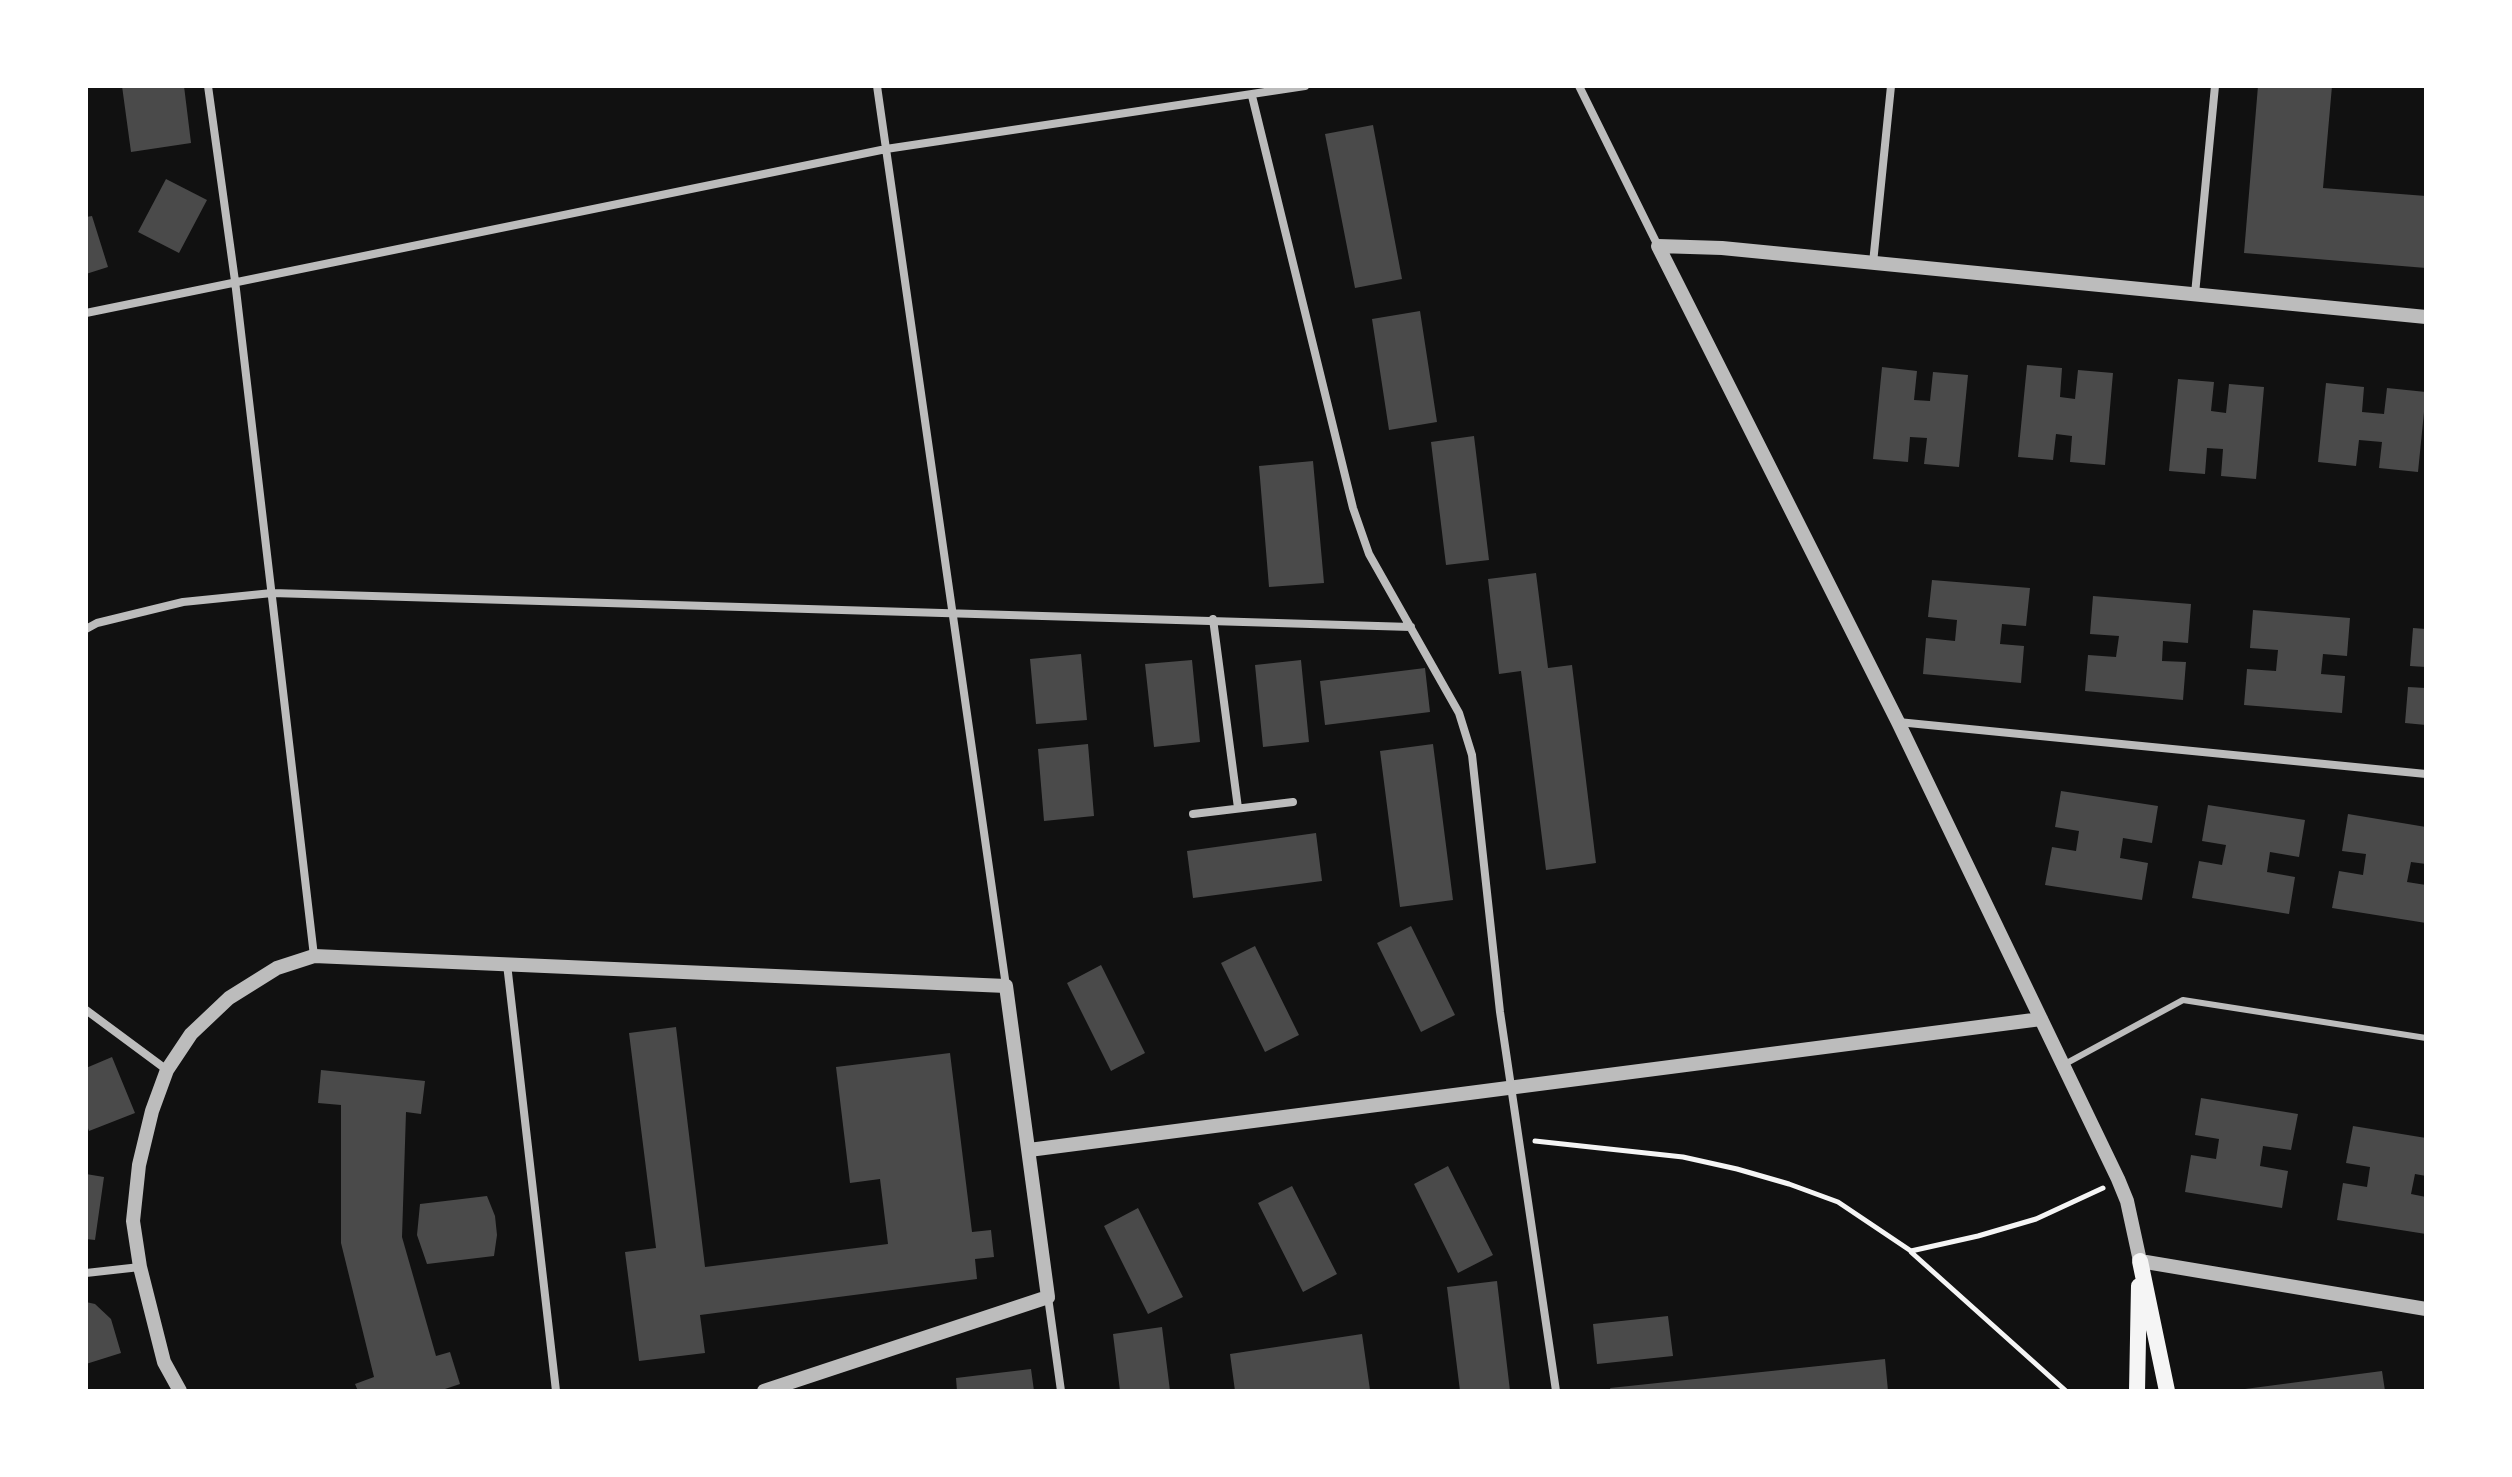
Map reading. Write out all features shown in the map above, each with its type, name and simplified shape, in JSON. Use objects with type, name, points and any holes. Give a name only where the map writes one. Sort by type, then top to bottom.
[{"type":"main road","points":[[2137,1391],[2140,1261]]},
{"type":"main road","points":[[2140,1261],[2167,1391]]},
{"type":"street","points":[[208,86],[235,281],[314,956]]},
{"type":"street","points":[[877,86],[954,612],[1061,1391]]},
{"type":"street","points":[[86,313],[886,149],[1305,86]]},
{"type":"street","points":[[1579,86],[1898,722],[2118,1179],[2130,1212],[2140,1261],[2426,1309]]},
{"type":"street","points":[[1873,263],[1891,86]]},
{"type":"street","points":[[2195,294],[2215,86]]},
{"type":"street","points":[[1252,96],[1353,508],[1369,554],[1459,713],[1472,755],[1510,1088],[1556,1391]]},
{"type":"street","points":[[1658,246],[1722,248],[2426,317]]},
{"type":"street","points":[[86,629],[97,623],[183,602],[272,593],[1411,627]]},
{"type":"street","points":[[1213,619],[1238,808]]},
{"type":"street","points":[[1898,722],[2426,774]]},
{"type":"street","points":[[1193,814],[1293,802]]},
{"type":"street","points":[[180,1391],[164,1362],[140,1267],[133,1221],[139,1165],[152,1111],[167,1070],[191,1034],[229,998],[277,968],[314,956],[1006,986]]},
{"type":"street","points":[[507,964],[556,1391]]},
{"type":"street","points":[[86,1010],[167,1070]]},
{"type":"street","points":[[1029,1150],[2041,1019]]},
{"type":"street","points":[[86,1273],[140,1267]]},
{"type":"street","points":[[764,1391],[1048,1297]]},
{"type":"lane","points":[[2063,1065],[2183,1000],[2426,1038]]},
{"type":"path","points":[[1518,1139],[1670,1155],[1750,1173],[1838,1202],[1911,1251],[2066,1391]]},
{"type":"path","points":[[1911,1251],[2036,1219],[2118,1179]]},
{"type":"building","points":[[122,86],[184,86],[191,143],[131,152]]},
{"type":"building","points":[[2258,86],[2332,86],[2323,188],[2426,196],[2426,268],[2244,253]]},
{"type":"building","points":[[1373,125],[1402,279],[1355,288],[1325,134]]},
{"type":"building","points":[[166,179],[207,200],[179,253],[138,232]]},
{"type":"building","points":[[92,216],[108,267],[86,274],[86,217]]},
{"type":"building","points":[[1420,311],[1437,422],[1389,430],[1372,319]]},
{"type":"building","points":[[2027,365],[2062,368],[2060,397],[2075,399],[2078,370],[2113,373],[2105,465],[2070,462],[2072,436],[2056,434],[2053,460],[2018,457]]},
{"type":"building","points":[[1882,367],[1917,371],[1914,400],[1930,401],[1933,372],[1968,375],[1959,467],[1924,464],[1927,438],[1910,437],[1908,462],[1873,459]]},
{"type":"building","points":[[2178,379],[2214,382],[2211,411],[2226,413],[2229,384],[2264,387],[2256,479],[2221,476],[2223,449],[2207,448],[2205,474],[2169,471]]},
{"type":"building","points":[[2326,383],[2364,387],[2362,412],[2384,414],[2387,388],[2426,392],[2418,472],[2379,468],[2382,442],[2359,440],[2356,466],[2318,462]]},
{"type":"building","points":[[1474,436],[1489,560],[1446,565],[1431,442]]},
{"type":"building","points":[[1313,461],[1324,583],[1269,587],[1259,466]]},
{"type":"building","points":[[1536,573],[1548,668],[1572,665],[1596,863],[1546,870],[1521,671],[1499,674],[1488,579]]},
{"type":"building","points":[[1932,580],[2030,588],[2026,626],[2002,624],[2000,644],[2024,646],[2021,683],[1923,674],[1926,638],[1955,641],[1957,620],[1928,617]]},
{"type":"building","points":[[2093,596],[2191,604],[2188,643],[2163,641],[2162,661],[2186,662],[2183,700],[2085,691],[2088,655],[2116,657],[2119,636],[2090,634]]},
{"type":"building","points":[[2253,610],[2350,618],[2347,656],[2323,654],[2321,674],[2345,676],[2342,713],[2244,705],[2247,669],[2276,671],[2278,650],[2250,648]]},
{"type":"building","points":[[2413,628],[2426,629],[2426,667],[2410,666]]},
{"type":"building","points":[[1081,654],[1087,720],[1036,724],[1030,659]]},
{"type":"building","points":[[1192,660],[1200,742],[1154,747],[1145,664]]},
{"type":"building","points":[[1301,660],[1309,742],[1263,747],[1255,665]]},
{"type":"building","points":[[1425,668],[1430,712],[1325,725],[1320,681]]},
{"type":"building","points":[[2408,687],[2426,688],[2426,725],[2405,723]]},
{"type":"building","points":[[1088,744],[1094,816],[1044,821],[1038,749]]},
{"type":"building","points":[[1433,744],[1453,900],[1400,907],[1380,751]]},
{"type":"building","points":[[2061,791],[2158,806],[2152,843],[2123,838],[2120,858],[2148,863],[2142,900],[2045,885],[2052,847],[2076,851],[2079,831],[2055,827]]},
{"type":"building","points":[[2208,805],[2305,820],[2299,857],[2270,852],[2267,872],[2295,877],[2289,914],[2192,898],[2199,861],[2222,865],[2226,845],[2202,841]]},
{"type":"building","points":[[2348,814],[2426,827],[2426,864],[2411,862],[2407,882],[2426,885],[2426,923],[2332,908],[2339,871],[2363,875],[2366,854],[2342,851]]},
{"type":"building","points":[[1316,833],[1322,881],[1193,898],[1187,851]]},
{"type":"building","points":[[1411,926],[1455,1015],[1421,1032],[1377,943]]},
{"type":"building","points":[[1255,946],[1299,1035],[1265,1052],[1221,963]]},
{"type":"building","points":[[1101,965],[1145,1053],[1111,1071],[1067,983]]},
{"type":"building","points":[[676,1027],[705,1267],[888,1244],[880,1179],[850,1183],[836,1067],[950,1053],[972,1232],[991,1230],[994,1257],[975,1259],[977,1279],[700,1315],[705,1353],[639,1361],[625,1252],[656,1248],[629,1033]]},
{"type":"building","points":[[112,1057],[135,1113],[89,1131],[86,1123],[86,1068]]},
{"type":"building","points":[[321,1070],[425,1081],[421,1114],[406,1112],[402,1237],[436,1356],[450,1352],[460,1384],[439,1391],[358,1391],[355,1384],[374,1377],[341,1243],[341,1105],[318,1103]]},
{"type":"building","points":[[2201,1098],[2298,1114],[2291,1150],[2263,1146],[2260,1166],[2288,1171],[2282,1208],[2185,1192],[2191,1155],[2216,1159],[2219,1139],[2195,1135]]},
{"type":"building","points":[[2353,1126],[2426,1138],[2426,1176],[2415,1174],[2411,1194],[2426,1197],[2426,1234],[2337,1220],[2343,1183],[2367,1187],[2370,1167],[2346,1163]]},
{"type":"building","points":[[1448,1166],[1493,1255],[1458,1273],[1414,1184]]},
{"type":"building","points":[[86,1174],[104,1177],[95,1240],[86,1239]]},
{"type":"building","points":[[1292,1186],[1337,1274],[1303,1292],[1258,1203]]},
{"type":"building","points":[[487,1196],[495,1216],[497,1235],[494,1256],[427,1264],[417,1235],[420,1204]]},
{"type":"building","points":[[1138,1208],[1183,1297],[1148,1314],[1104,1226]]},
{"type":"building","points":[[1497,1281],[1510,1391],[1460,1391],[1447,1287]]},
{"type":"building","points":[[86,1302],[95,1304],[111,1319],[121,1353],[86,1364]]},
{"type":"building","points":[[1668,1316],[1673,1356],[1597,1364],[1593,1324]]},
{"type":"building","points":[[1162,1327],[1170,1391],[1120,1391],[1113,1334]]},
{"type":"building","points":[[1362,1334],[1370,1390],[1235,1391],[1230,1354]]},
{"type":"building","points":[[1885,1359],[1888,1391],[1611,1391],[1610,1388]]},
{"type":"building","points":[[1031,1369],[1034,1391],[957,1391],[956,1378]]},
{"type":"building","points":[[2382,1371],[2385,1391],[2245,1389]]}]
